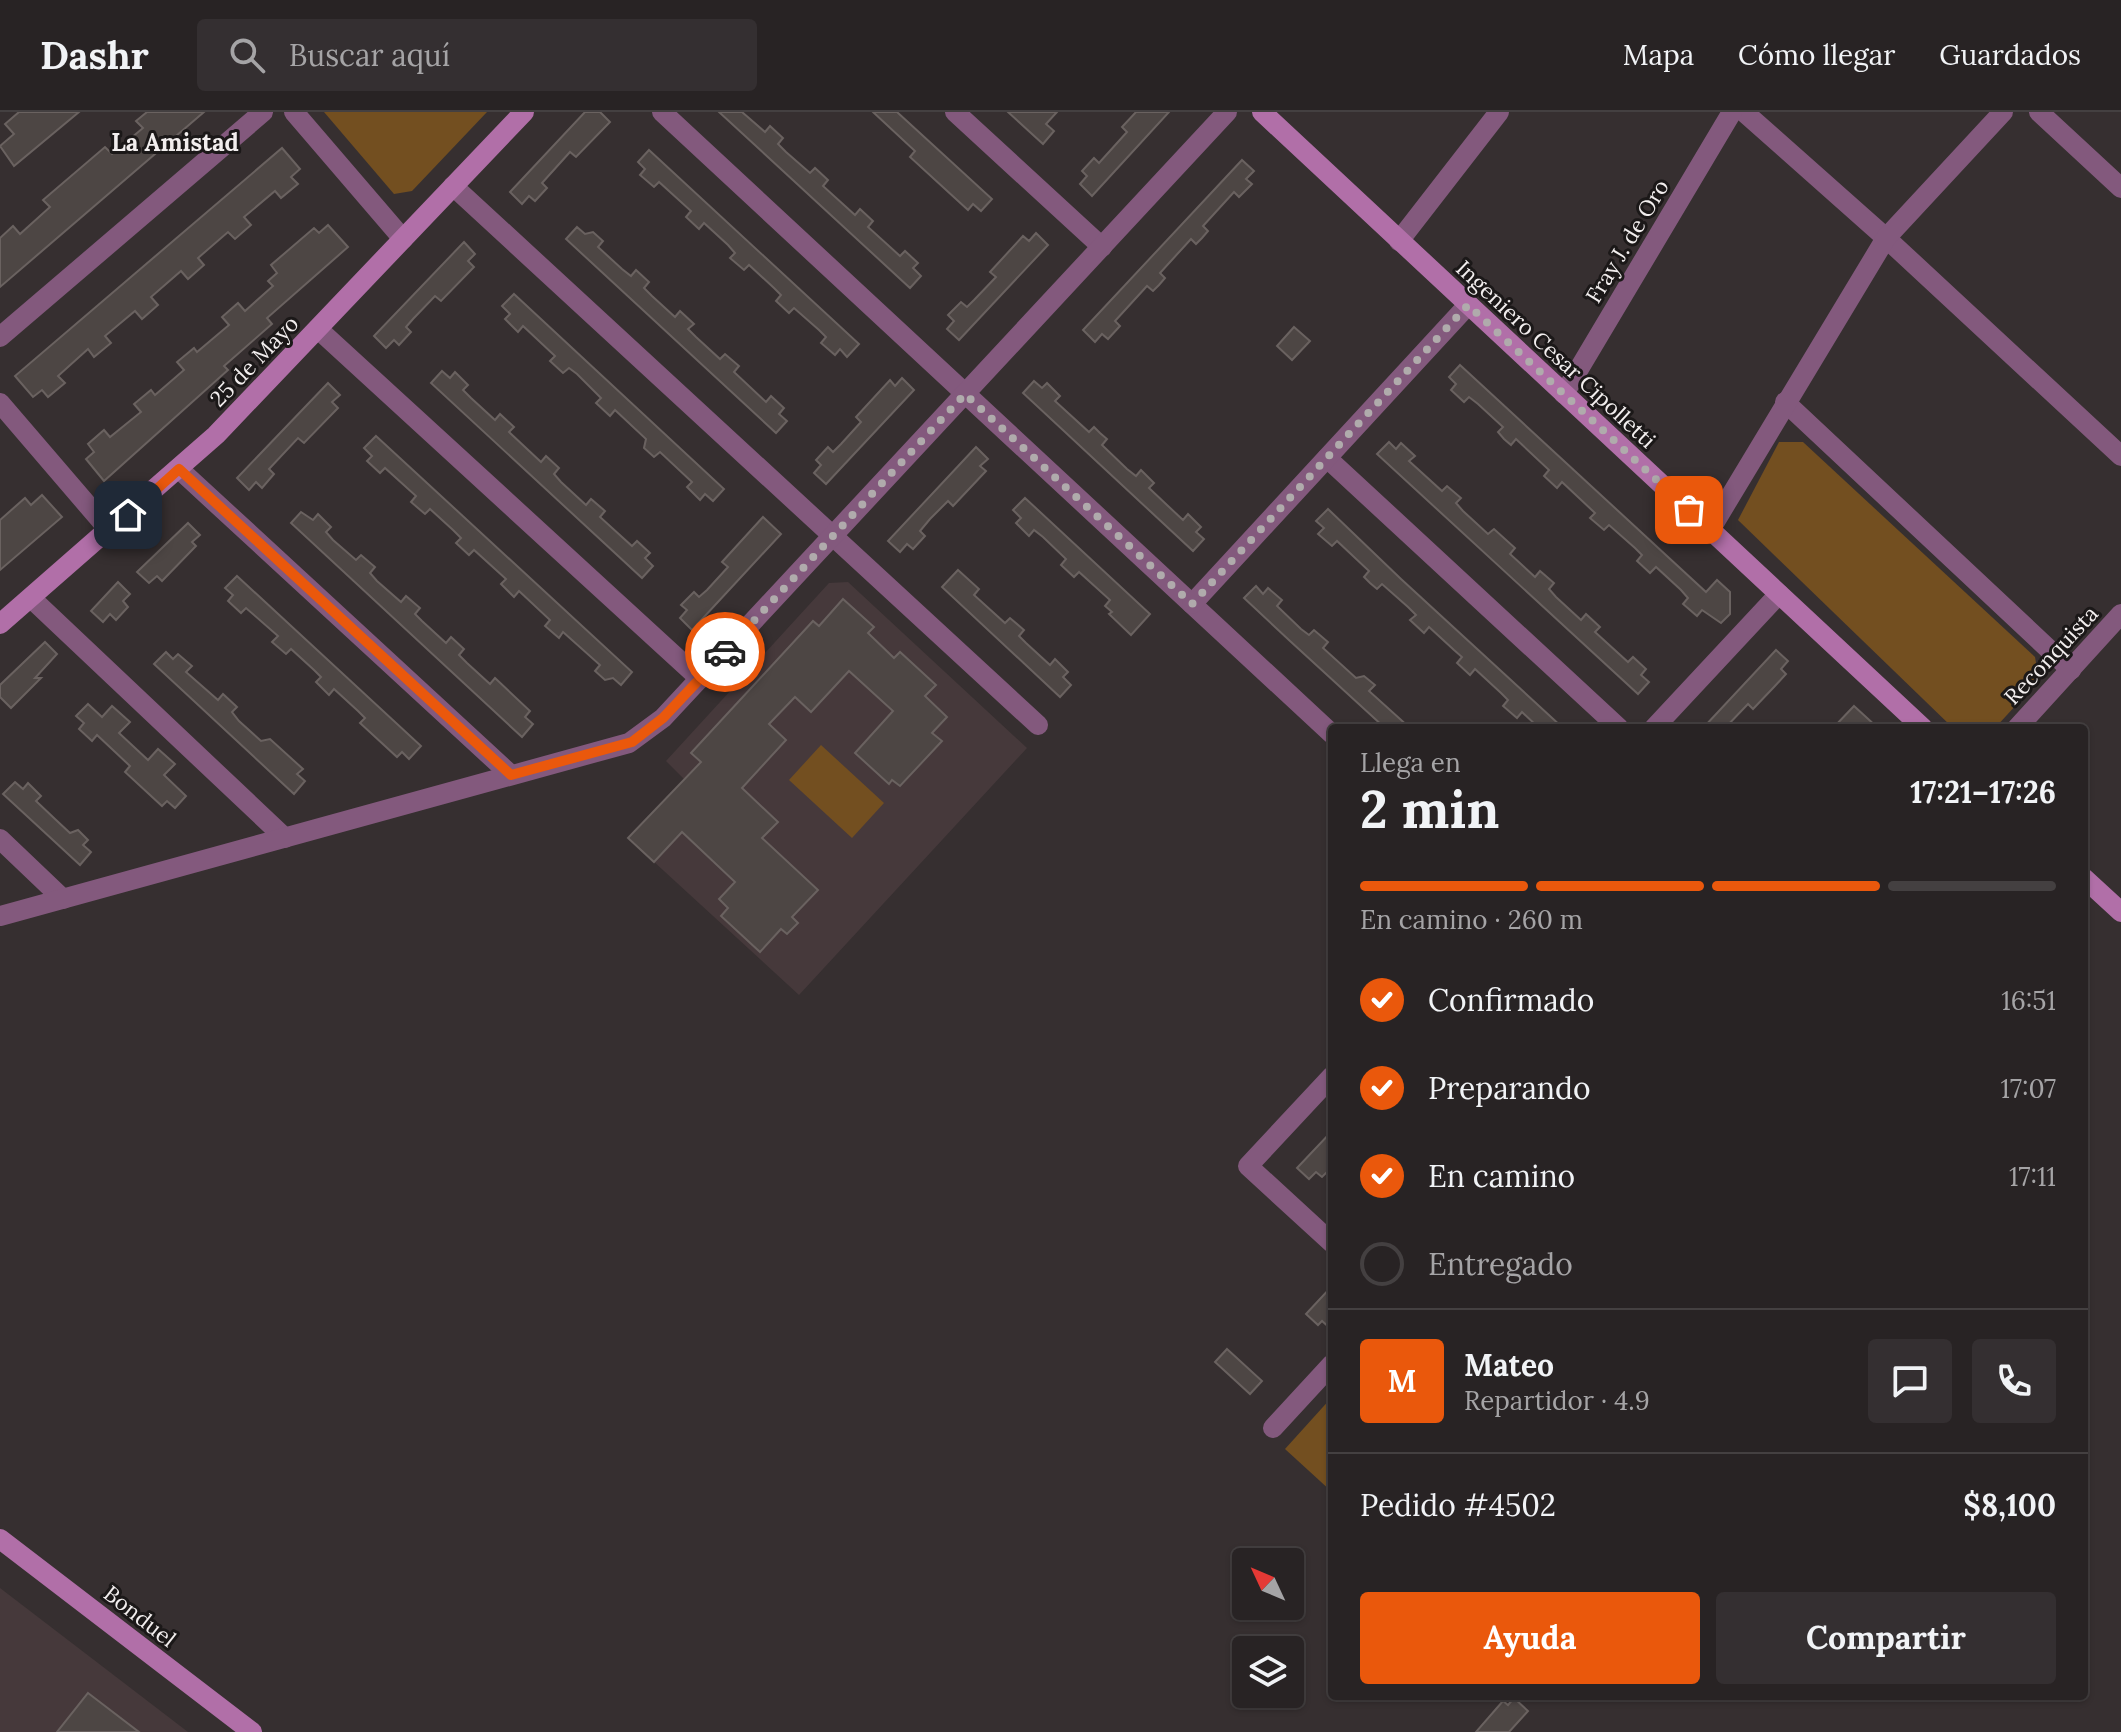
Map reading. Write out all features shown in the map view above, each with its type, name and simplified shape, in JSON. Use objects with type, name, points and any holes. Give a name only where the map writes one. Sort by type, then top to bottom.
[{"type":"street","points":[[0,337],[263,112]]},
{"type":"street","points":[[294,112],[403,239]]},
{"type":"street","name":"25 de Mayo","points":[[0,624],[179,469],[318,329],[524,112]]},
{"type":"street","points":[[662,112],[1328,730]]},
{"type":"street","points":[[955,112],[1102,247]]},
{"type":"street","points":[[0,916],[632,742],[656,725],[700,679],[1227,112]]},
{"type":"street","name":"Ingeniero Cesar Cipolletti","points":[[1262,112],[1918,724]]},
{"type":"street","points":[[1399,241],[1499,112]]},
{"type":"street","name":"Fray J. de Oro","points":[[1564,394],[1732,112]]},
{"type":"street","points":[[1744,112],[1886,238],[2121,456]]},
{"type":"street","points":[[1710,530],[1886,238],[2003,112]]},
{"type":"street","points":[[2039,112],[2121,188]]},
{"type":"street","points":[[453,186],[1038,725]]},
{"type":"street","points":[[1192,604],[1468,305]]},
{"type":"street","points":[[318,329],[700,679]]},
{"type":"street","points":[[1785,402],[2071,670]]},
{"type":"street","points":[[0,403],[109,530]]},
{"type":"street","points":[[1327,458],[1615,724]]},
{"type":"street","points":[[179,469],[511,775]]},
{"type":"street","points":[[1658,724],[1779,594]]},
{"type":"street","points":[[31,598],[285,838]]},
{"type":"street","name":"Reconquista","points":[[2021,724],[2121,614]]},
{"type":"street","points":[[0,839],[63,899]]},
{"type":"street","points":[[2088,882],[2121,912]]},
{"type":"street","points":[[1328,1080],[1248,1166],[1328,1239]]},
{"type":"street","points":[[1273,1428],[1328,1368]]},
{"type":"street","name":"Bonduel","points":[[0,1539],[252,1732]]},
{"type":"shaded area","points":[[324,112],[487,112],[412,191],[394,194]]},
{"type":"shaded area","points":[[1779,442],[1803,442],[2035,657],[2039,680],[1999,724],[1949,724],[1738,520]]},
{"type":"shaded area","points":[[848,582],[1027,748],[799,995],[628,838],[684,779],[666,761],[829,583]]},
{"type":"shaded area","points":[[821,745],[884,803],[852,838],[789,780]]},
{"type":"shaded area","points":[[1328,1401],[1328,1488],[1285,1449]]},
{"type":"shaded area","points":[[0,1588],[188,1732],[0,1732]]},
{"type":"building","points":[[19,112],[79,112],[14,166],[0,146],[14,134],[5,124]]},
{"type":"building","points":[[147,112],[204,112],[0,287],[0,238],[13,226],[20,234],[50,207],[43,200],[105,147],[112,154],[143,128],[136,121]]},
{"type":"building","points":[[585,112],[600,112],[610,122],[576,157],[570,152],[542,183],[547,188],[535,201],[529,196],[522,204],[510,192]]},
{"type":"building","points":[[719,112],[742,112],[765,132],[770,126],[783,138],[778,144],[786,152],[810,173],[815,168],[828,180],[823,186],[855,215],[860,209],[873,221],[868,227],[900,256],[905,251],[918,263],[913,268],[921,276],[910,288]]},
{"type":"building","points":[[873,112],[897,112],[992,199],[981,211],[973,204],[968,210],[910,157],[915,151]]},
{"type":"building","points":[[1008,112],[1057,112],[1046,124],[1054,131],[1043,144]]},
{"type":"building","points":[[1136,112],[1169,112],[1092,196],[1080,184],[1087,176],[1082,171],[1094,158],[1099,163],[1127,132],[1122,127]]},
{"type":"building","points":[[282,148],[300,169],[291,177],[298,184],[281,198],[275,191],[244,217],[251,225],[235,239],[228,232],[198,258],[204,265],[188,279],[181,271],[151,297],[158,305],[142,319],[135,311],[105,336],[111,343],[94,357],[88,349],[58,376],[65,383],[48,397],[42,390],[33,397],[15,376]]},
{"type":"building","points":[[649,150],[859,344],[847,357],[840,349],[835,355],[821,343],[826,337],[819,330],[794,308],[789,313],[776,301],[781,295],[749,265],[744,270],[730,258],[735,253],[728,245],[704,223],[699,229],[686,217],[691,211],[659,182],[654,187],[640,175],[645,169],[638,162]]},
{"type":"building","points":[[1242,160],[1254,171],[1246,179],[1252,184],[1239,197],[1234,192],[1203,226],[1208,231],[1202,238],[1196,244],[1191,239],[1160,273],[1165,278],[1159,285],[1153,291],[1147,286],[1115,321],[1120,326],[1108,339],[1102,334],[1095,342],[1083,330]]},
{"type":"building","points":[[328,225],[348,247],[267,318],[272,324],[224,366],[228,370],[104,481],[86,459],[94,452],[88,444],[104,430],[110,437],[141,412],[134,404],[151,390],[155,395],[184,370],[177,362],[194,348],[197,352],[229,325],[222,317],[238,303],[245,311],[273,286],[268,281],[277,273],[271,265],[314,228],[319,233]]},
{"type":"building","points":[[577,227],[585,234],[593,232],[603,241],[598,247],[631,276],[636,270],[649,282],[644,288],[675,317],[680,311],[694,324],[688,329],[720,359],[725,354],[739,366],[734,372],[766,402],[771,396],[784,408],[779,414],[787,421],[776,433],[566,239]]},
{"type":"building","points":[[1036,233],[1048,245],[959,340],[947,329],[954,321],[948,315],[961,302],[967,307],[996,277],[990,272],[1023,236],[1029,241]]},
{"type":"building","points":[[464,242],[475,254],[468,261],[474,267],[441,301],[435,296],[406,327],[411,332],[399,345],[394,340],[386,348],[374,336]]},
{"type":"building","points":[[514,294],[724,489],[713,501],[705,494],[700,500],[687,487],[692,482],[660,452],[654,457],[644,448],[646,439],[615,410],[610,416],[596,403],[601,398],[577,374],[569,368],[563,373],[550,361],[555,356],[523,326],[518,332],[505,319],[510,314],[502,306]]},
{"type":"building","points":[[1294,327],[1310,341],[1292,360],[1277,346]]},
{"type":"building","points":[[1460,365],[1706,592],[1717,580],[1730,592],[1730,614],[1721,623],[1702,610],[1697,616],[1683,604],[1688,598],[1656,567],[1650,573],[1637,561],[1642,555],[1635,548],[1609,525],[1604,530],[1590,518],[1595,513],[1562,482],[1557,488],[1544,476],[1549,470],[1516,439],[1511,445],[1498,432],[1503,427],[1478,404],[1469,397],[1464,402],[1451,390],[1456,384],[1449,377]]},
{"type":"building","points":[[442,371],[450,378],[455,372],[468,385],[463,390],[471,398],[495,420],[500,414],[514,427],[509,432],[541,462],[546,456],[559,468],[554,474],[561,482],[586,505],[591,499],[605,511],[600,517],[632,546],[637,541],[650,553],[645,558],[653,566],[642,578],[431,383]]},
{"type":"building","points":[[902,378],[914,390],[826,484],[814,473],[821,465],[816,460],[828,447],[833,452],[841,444],[861,422],[856,417],[890,380],[895,386]]},
{"type":"building","points":[[1034,381],[1042,388],[1047,383],[1060,396],[1055,401],[1089,432],[1094,427],[1107,439],[1102,445],[1127,469],[1136,476],[1141,470],[1154,483],[1149,488],[1183,520],[1188,514],[1201,527],[1196,532],[1204,539],[1193,551],[1023,393]]},
{"type":"building","points":[[328,383],[340,395],[332,402],[338,408],[304,443],[298,438],[269,469],[274,474],[262,488],[256,482],[249,490],[237,478]]},
{"type":"building","points":[[376,436],[632,672],[621,685],[613,678],[605,680],[595,671],[600,665],[563,632],[559,638],[545,626],[550,620],[519,591],[514,597],[501,584],[506,579],[474,550],[469,555],[456,543],[461,538],[430,509],[425,514],[411,502],[416,496],[385,468],[380,473],[367,461],[372,456],[364,448]]},
{"type":"building","points":[[1389,442],[1396,449],[1401,443],[1415,456],[1409,461],[1442,491],[1447,486],[1461,498],[1456,503],[1488,534],[1494,529],[1515,548],[1510,554],[1535,577],[1540,571],[1554,583],[1549,589],[1556,597],[1581,620],[1586,614],[1600,627],[1595,632],[1628,662],[1633,657],[1646,669],[1641,675],[1649,682],[1638,694],[1377,454]]},
{"type":"building","points":[[976,447],[988,459],[980,466],[986,471],[953,506],[948,501],[930,519],[920,531],[925,536],[913,549],[907,544],[900,552],[888,541]]},
{"type":"building","points":[[42,495],[62,517],[0,570],[0,520],[25,498],[31,505]]},
{"type":"building","points":[[1025,498],[1150,614],[1131,635],[1109,614],[1112,612],[1105,606],[1110,600],[1079,572],[1074,577],[1061,565],[1066,559],[1043,537],[1034,530],[1029,536],[1016,523],[1021,518],[1013,510]]},
{"type":"building","points":[[1328,509],[1559,724],[1535,724],[1522,712],[1517,718],[1503,706],[1508,700],[1475,669],[1470,675],[1457,663],[1462,657],[1429,627],[1424,633],[1410,620],[1416,615],[1408,607],[1382,584],[1377,589],[1370,583],[1364,577],[1369,571],[1337,541],[1332,546],[1318,534],[1324,528],[1316,521]]},
{"type":"building","points":[[301,512],[313,520],[318,514],[331,527],[326,532],[333,540],[356,560],[361,555],[375,567],[370,573],[377,581],[401,602],[406,596],[420,608],[415,614],[446,643],[451,637],[464,649],[459,655],[467,663],[490,684],[495,678],[530,711],[525,717],[533,724],[522,737],[291,523]]},
{"type":"building","points":[[763,517],[781,534],[692,630],[680,618],[687,610],[681,605],[694,592],[699,597],[707,590],[728,567],[722,562]]},
{"type":"building","points":[[188,523],[200,535],[192,542],[196,546],[162,581],[157,576],[149,583],[137,572]]},
{"type":"building","points":[[958,570],[979,589],[974,595],[1005,623],[1010,618],[1024,630],[1019,636],[1050,665],[1055,659],[1068,672],[1063,677],[1071,685],[1060,697],[942,587]]},
{"type":"building","points":[[237,576],[421,746],[409,759],[402,752],[397,757],[360,723],[365,718],[334,689],[329,695],[316,682],[321,677],[291,649],[286,654],[272,642],[278,636],[246,608],[241,613],[228,601],[233,595],[225,588]]},
{"type":"building","points":[[118,582],[130,594],[123,601],[128,607],[116,620],[110,614],[103,622],[91,611]]},
{"type":"building","points":[[1256,586],[1263,594],[1268,588],[1282,600],[1277,606],[1309,635],[1314,630],[1328,642],[1323,648],[1356,678],[1364,676],[1375,685],[1369,691],[1406,724],[1381,724],[1244,598]]},
{"type":"building","points":[[843,599],[874,627],[868,633],[894,658],[900,652],[936,685],[925,696],[947,717],[932,733],[942,741],[900,786],[892,780],[889,784],[855,753],[893,711],[849,671],[811,712],[795,697],[769,724],[786,740],[742,788],[778,822],[762,838],[818,890],[792,917],[798,923],[787,934],[781,929],[760,952],[721,916],[728,908],[719,899],[735,882],[682,832],[654,862],[628,838],[701,762],[691,753],[813,621],[819,626]]},
{"type":"building","points":[[45,642],[57,654],[35,678],[41,678],[11,708],[0,697],[0,685]]},
{"type":"building","points":[[1776,650],[1788,661],[1781,669],[1786,674],[1753,709],[1748,704],[1729,724],[1707,724]]},
{"type":"building","points":[[166,652],[173,659],[178,654],[192,666],[186,672],[218,700],[223,694],[237,707],[232,712],[239,721],[261,741],[270,739],[303,769],[297,774],[305,781],[294,794],[154,664]]},
{"type":"building","points":[[88,704],[102,717],[112,706],[130,722],[119,733],[148,760],[158,749],[175,764],[164,775],[186,796],[175,808],[167,801],[162,806],[125,772],[130,766],[97,735],[92,741],[79,729],[84,723],[76,716]]},
{"type":"building","points":[[1854,706],[1874,724],[1837,724]]},
{"type":"building","points":[[15,782],[23,789],[28,783],[41,796],[36,801],[70,833],[78,830],[88,840],[83,845],[91,852],[80,865],[3,794]]},
{"type":"building","points":[[1328,1135],[1328,1171],[1322,1177],[1316,1172],[1309,1179],[1297,1168]]},
{"type":"building","points":[[1328,1290],[1328,1326],[1322,1321],[1318,1325],[1306,1314]]},
{"type":"building","points":[[1227,1349],[1262,1381],[1250,1394],[1215,1362]]},
{"type":"building","points":[[88,1693],[139,1732],[57,1732]]},
{"type":"building","points":[[1516,1700],[1528,1711],[1509,1732],[1476,1732],[1503,1701],[1508,1705]]},
{"type":"way so far","points":[[725,652],[965,394],[1192,604],[1468,305],[1689,510]]},
{"type":"district","name":"La Amistad","points":[[175,142]]},
{"type":"route","points":[[128,515],[179,469],[511,775],[632,742],[663,718],[725,652]]}]
